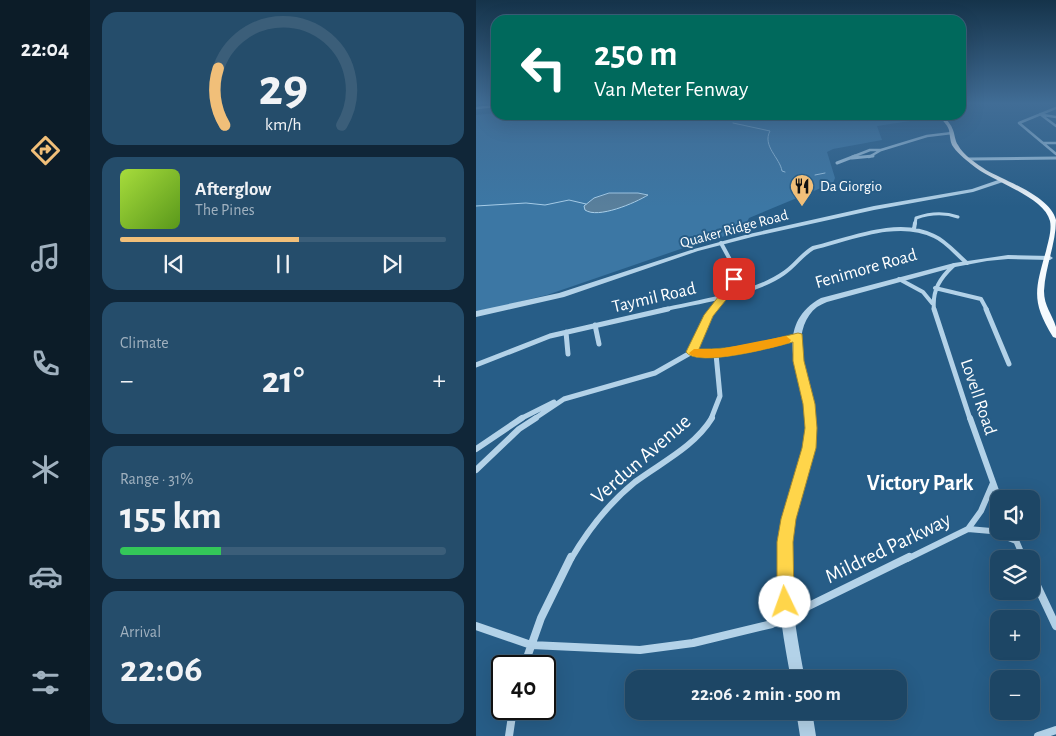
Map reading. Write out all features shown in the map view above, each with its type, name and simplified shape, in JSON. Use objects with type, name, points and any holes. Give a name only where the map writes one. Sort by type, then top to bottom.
[{"type":"main road","points":[[953,138],[955,144],[969,159],[1001,181],[1033,199],[1050,214],[1054,223],[1055,237],[1040,296],[1046,316],[1056,335]]},
{"type":"street","points":[[837,163],[852,158],[857,154],[918,138]]},
{"type":"street","points":[[1037,138],[1056,156]]},
{"type":"street","points":[[1042,143],[1056,143]]},
{"type":"street","points":[[874,144],[881,149]]},
{"type":"street","points":[[866,146],[872,150]]},
{"type":"street","points":[[852,158],[863,159],[878,153],[881,149]]},
{"type":"street","points":[[969,159],[1056,156]]},
{"type":"street","name":"Quaker Ridge Road","points":[[476,314],[561,295],[722,243],[864,211],[973,190],[1001,181]]},
{"type":"street","points":[[914,229],[916,218],[923,216],[947,213],[958,217]]},
{"type":"street","name":"Taymil Road","points":[[476,365],[534,341],[566,332],[756,288],[785,272],[804,253],[813,248],[895,228],[914,229],[937,238],[967,262]]},
{"type":"street","points":[[692,352],[709,315],[733,283],[735,269],[722,243]]},
{"type":"street","points":[[954,265],[998,257],[1050,258]]},
{"type":"street","name":"Fenimore Road","points":[[796,670],[786,616],[784,565],[788,519],[809,448],[811,428],[809,404],[798,361],[798,337],[805,315],[817,303],[954,265]]},
{"type":"street","name":"Lovell Road","points":[[954,265],[941,278],[935,288],[932,303],[972,428],[996,490]]},
{"type":"street","points":[[898,279],[923,292],[932,303]]},
{"type":"street","points":[[935,288],[981,299],[993,322],[1009,364]]},
{"type":"street","points":[[596,326],[599,344]]},
{"type":"street","points":[[566,332],[568,354]]},
{"type":"street","points":[[476,449],[514,422],[546,405],[655,373],[692,352],[716,354],[754,348],[798,337]]},
{"type":"street","name":"Verdun Avenue","points":[[528,655],[538,624],[556,584],[597,522],[626,490],[697,436],[711,420],[721,396],[716,354]]},
{"type":"street","points":[[476,470],[519,429],[564,399]]},
{"type":"street","name":"Mildred Parkway","points":[[476,626],[531,645],[608,650],[663,648],[693,644],[772,624],[968,529],[981,510],[993,483]]},
{"type":"street","name":"Mildred Parkway","points":[[968,529],[991,531],[1016,541]]},
{"type":"street","points":[[1016,541],[1020,550]]},
{"type":"street","points":[[1040,592],[1056,626]]},
{"type":"street","points":[[509,736],[511,720]]},
{"type":"street","points":[[805,720],[808,736]]},
{"type":"street","points":[[1038,736],[1056,730]]},
{"type":"shaded area","points":[[476,138],[881,138],[882,140],[833,149],[827,152],[835,178],[833,183],[749,218],[743,230],[698,243],[547,295],[476,311]]},
{"type":"shaded area","points":[[609,193],[648,195],[616,209],[598,213],[585,210],[584,206],[594,198]]},
{"type":"waterway","points":[[768,138],[770,147],[782,171],[785,172]]},
{"type":"waterway","points":[[815,175],[825,173]]},
{"type":"waterway","points":[[476,206],[526,203],[545,205],[569,200],[586,204]]},
{"type":"slow traffic","points":[[694,353],[720,354],[786,340]]},
{"type":"place","name":"Da Giorgio","points":[[802,207]]},
{"type":"district","name":"Victory Park","points":[[920,483]]},
{"type":"route","points":[[734,279],[731,288],[714,306],[692,352],[720,354],[798,337],[798,361],[801,379],[809,404],[811,428],[809,448],[788,519],[785,542],[785,602]]}]
